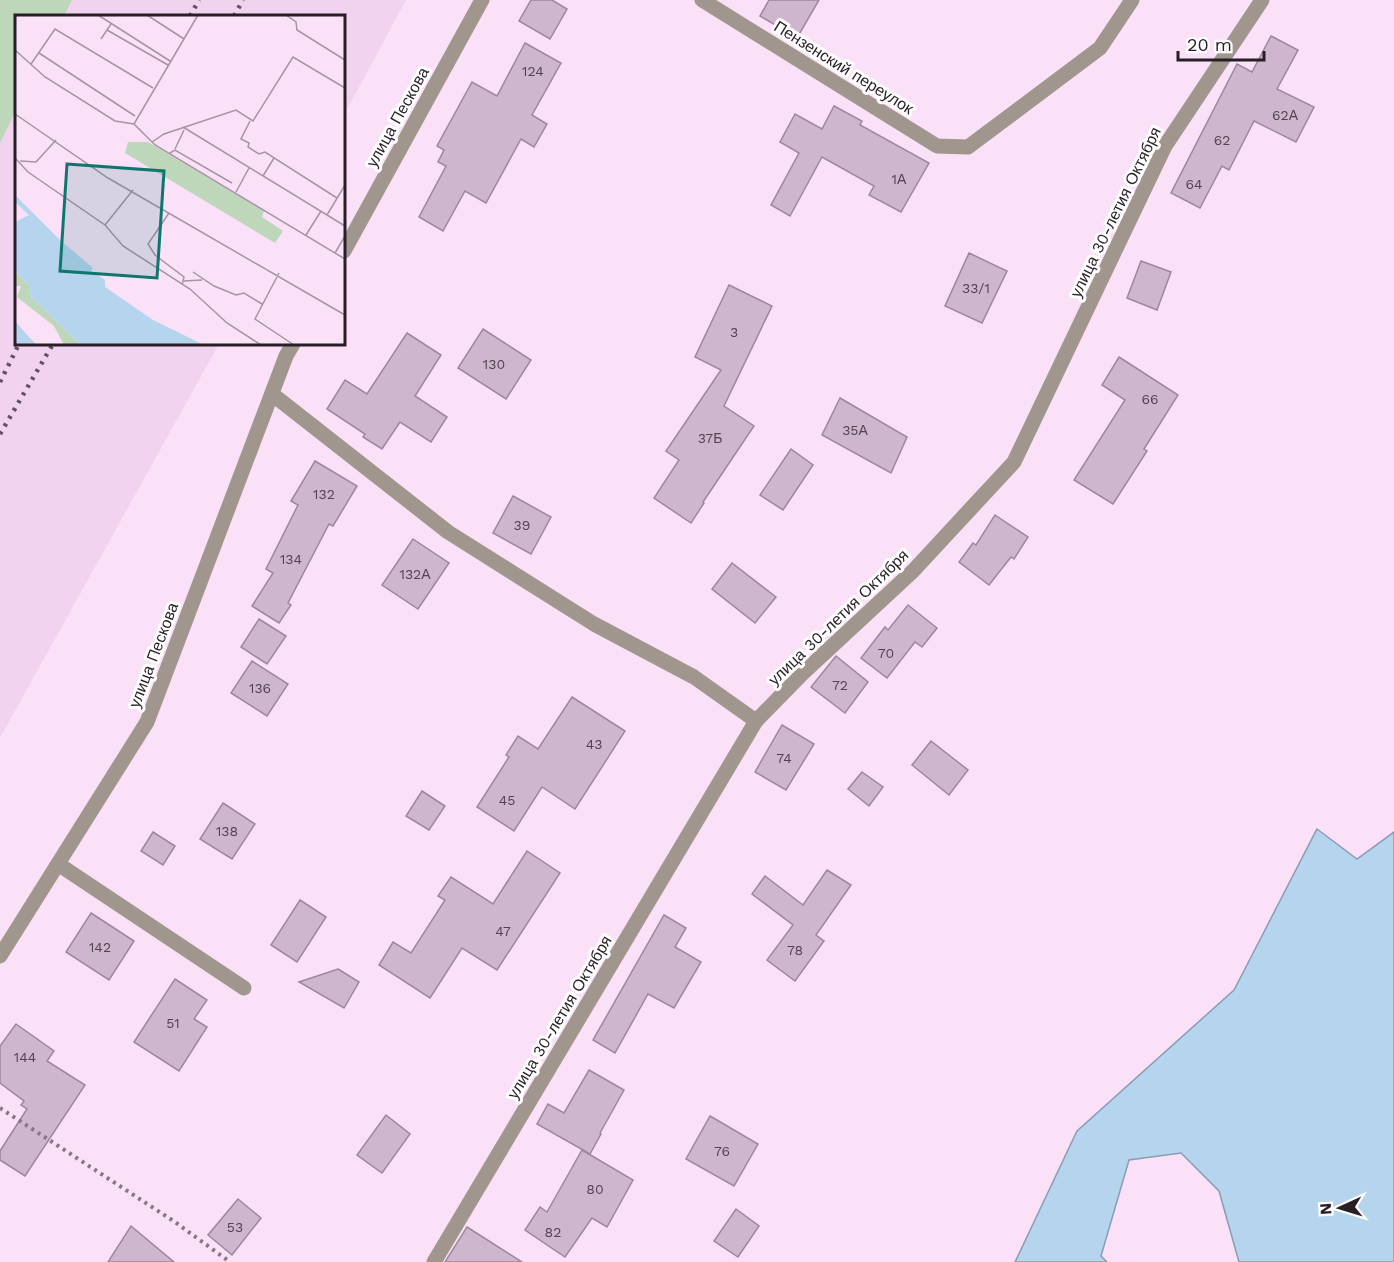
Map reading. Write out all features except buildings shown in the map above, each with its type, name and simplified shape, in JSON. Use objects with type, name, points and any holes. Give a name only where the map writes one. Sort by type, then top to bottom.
[{"type":"street","name":"улица Пескова","points":[[345,249],[482,0]]},
{"type":"street","name":"Пензенский переулок","points":[[702,0],[937,146],[968,147],[1100,48],[1132,0]]},
{"type":"street","name":"улица 30-летия Октября","points":[[434,1262],[756,721],[803,673],[913,571],[1014,462],[1165,146],[1262,0]]},
{"type":"street","name":"улица Пескова","points":[[0,956],[147,722],[286,356],[292,345]]},
{"type":"street","points":[[272,394],[448,532],[594,624],[694,677],[756,721]]},
{"type":"street","points":[[58,864],[244,988]]},
{"type":"path","points":[[0,1108],[175,1222],[230,1262]]},
{"type":"shaded area","points":[[0,0],[406,0],[345,113],[345,15],[15,15],[15,345],[218,345],[0,738]]},
{"type":"green space","points":[[0,0],[72,0],[64,15],[15,15],[15,112],[0,143]]},
{"type":"water","points":[[1317,829],[1357,859],[1394,832],[1394,1262],[1239,1262],[1219,1191],[1181,1153],[1129,1160],[1101,1256],[1107,1262],[1015,1262],[1077,1131],[1234,990]]},
{"type":"railway","points":[[191,15],[199,0]]},
{"type":"railway","points":[[235,15],[243,0]]},
{"type":"railway","points":[[0,382],[18,345]]},
{"type":"railway","points":[[0,434],[52,345]]}]
